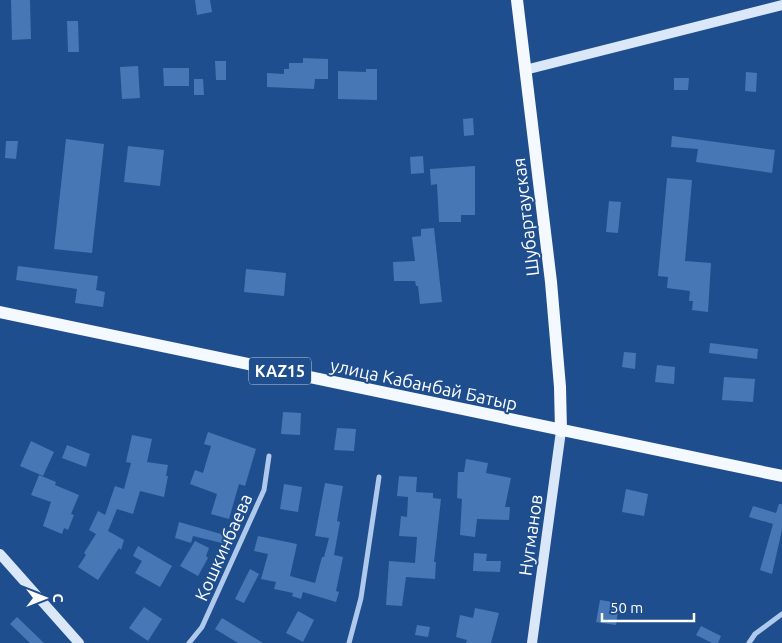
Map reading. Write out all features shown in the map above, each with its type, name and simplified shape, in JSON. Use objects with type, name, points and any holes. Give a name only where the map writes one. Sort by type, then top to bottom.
[{"type":"main road","name":"Шубартауская","points":[[517,0],[550,282],[560,387],[561,431]]},
{"type":"main road","points":[[525,70],[782,5]]},
{"type":"main road","name":"улица Кабанбай Батыр","points":[[0,312],[782,476]]},
{"type":"main road","name":"Нугманов","points":[[532,643],[561,431]]},
{"type":"main road","points":[[0,554],[79,643]]},
{"type":"street","name":"Кошкинбаева","points":[[189,643],[202,627],[264,490],[269,456]]},
{"type":"street","points":[[349,643],[361,598],[379,477]]},
{"type":"street","points":[[749,643],[754,634],[782,614]]},
{"type":"building","points":[[11,0],[30,0],[31,39],[12,40]]},
{"type":"building","points":[[195,0],[210,0],[212,12],[197,15]]},
{"type":"building","points":[[67,21],[78,21],[79,52],[68,52]]},
{"type":"building","points":[[303,58],[328,59],[328,79],[315,79],[314,89],[267,87],[267,73],[284,74],[284,69],[289,69],[289,63],[303,63]]},
{"type":"building","points":[[215,61],[226,61],[226,80],[216,80]]},
{"type":"building","points":[[138,66],[140,98],[122,99],[120,67]]},
{"type":"building","points":[[163,68],[189,68],[189,86],[164,86]]},
{"type":"building","points":[[366,69],[377,69],[377,100],[338,99],[338,71],[366,72]]},
{"type":"building","points":[[746,72],[757,73],[756,92],[745,91]]},
{"type":"building","points":[[674,78],[689,78],[688,90],[674,90]]},
{"type":"building","points":[[194,79],[203,79],[204,95],[194,95]]},
{"type":"building","points":[[473,118],[474,135],[464,136],[463,119]]},
{"type":"building","points":[[672,136],[775,150],[772,173],[696,162],[698,149],[671,147]]},
{"type":"building","points":[[66,139],[104,144],[92,253],[54,249]]},
{"type":"building","points":[[6,141],[18,141],[16,159],[5,158]]},
{"type":"building","points":[[128,146],[164,150],[160,186],[124,182]]},
{"type":"building","points":[[423,156],[424,173],[411,174],[410,157]]},
{"type":"building","points":[[475,166],[475,215],[461,215],[461,222],[439,222],[437,184],[431,185],[430,169]]},
{"type":"building","points":[[667,178],[692,180],[685,261],[711,263],[708,312],[692,310],[693,301],[689,301],[690,291],[667,288],[668,277],[658,276]]},
{"type":"building","points":[[609,201],[621,202],[618,233],[606,232]]},
{"type":"building","points":[[434,228],[442,302],[420,304],[418,286],[416,286],[415,281],[394,281],[393,262],[415,261],[412,237],[421,236],[421,229]]},
{"type":"building","points":[[18,266],[98,276],[96,290],[105,292],[103,307],[75,303],[77,289],[16,280]]},
{"type":"building","points":[[246,269],[286,273],[284,296],[244,292]]},
{"type":"building","points":[[710,343],[758,349],[757,359],[709,353]]},
{"type":"building","points":[[624,352],[636,353],[635,369],[622,367]]},
{"type":"building","points":[[657,365],[675,367],[674,384],[655,382]]},
{"type":"building","points":[[724,377],[755,379],[753,402],[722,400]]},
{"type":"building","points":[[283,412],[301,413],[300,435],[281,434]]},
{"type":"building","points":[[337,428],[356,429],[354,451],[334,450]]},
{"type":"building","points":[[208,432],[256,449],[245,486],[239,484],[229,519],[211,514],[217,494],[190,484],[195,470],[203,473],[211,446],[204,444]]},
{"type":"building","points":[[132,435],[152,439],[147,462],[168,465],[164,497],[140,491],[133,514],[117,509],[108,531],[124,540],[121,550],[119,548],[98,580],[78,567],[96,534],[89,530],[98,511],[105,515],[115,486],[124,489],[131,463],[126,462]]},
{"type":"building","points":[[31,441],[54,452],[43,476],[20,466]]},
{"type":"building","points":[[67,445],[90,454],[86,467],[62,458]]},
{"type":"building","points":[[466,459],[488,463],[486,473],[511,478],[505,507],[510,507],[509,520],[477,519],[475,537],[460,535],[462,499],[457,498],[458,472],[464,472]]},
{"type":"building","points":[[39,475],[56,482],[55,485],[79,495],[71,514],[74,515],[68,530],[64,528],[62,534],[43,526],[51,502],[31,495]]},
{"type":"building","points":[[399,476],[417,477],[416,492],[433,493],[433,498],[441,499],[434,562],[436,562],[435,579],[406,577],[402,606],[386,605],[389,561],[415,563],[417,537],[399,536],[401,516],[407,517],[408,497],[397,496]]},
{"type":"building","points":[[325,483],[343,486],[337,521],[340,522],[334,555],[343,557],[336,591],[339,592],[336,602],[303,592],[301,599],[292,596],[293,593],[274,589],[276,582],[261,579],[268,554],[254,551],[258,536],[297,544],[290,576],[315,583],[329,538],[315,536]]},
{"type":"building","points":[[284,484],[302,487],[298,512],[280,509]]},
{"type":"building","points":[[626,489],[648,494],[644,516],[622,512]]},
{"type":"building","points":[[779,504],[782,504],[782,530],[772,574],[760,570],[773,524],[749,517],[753,506],[776,513]]},
{"type":"building","points":[[179,522],[228,536],[226,544],[193,536],[191,543],[175,538]]},
{"type":"building","points":[[195,541],[209,548],[206,556],[208,558],[198,576],[180,566]]},
{"type":"building","points":[[138,546],[172,566],[160,587],[135,573],[142,561],[133,556]]},
{"type":"building","points":[[474,553],[487,554],[486,561],[501,561],[500,572],[473,571]]},
{"type":"building","points":[[250,569],[259,574],[244,603],[235,599]]},
{"type":"building","points":[[600,600],[619,603],[616,625],[596,622]]},
{"type":"building","points":[[144,607],[162,619],[148,641],[129,628]]},
{"type":"building","points":[[475,608],[499,613],[491,643],[466,643],[467,640],[456,637],[460,615],[473,618]]},
{"type":"building","points":[[298,611],[314,620],[303,642],[286,633]]},
{"type":"building","points":[[17,617],[44,643],[30,643],[10,624]]},
{"type":"building","points":[[222,618],[263,643],[238,643],[215,629]]},
{"type":"building","points":[[417,625],[430,627],[428,637],[415,635]]},
{"type":"building","points":[[701,626],[721,636],[718,643],[712,643],[696,635]]}]
